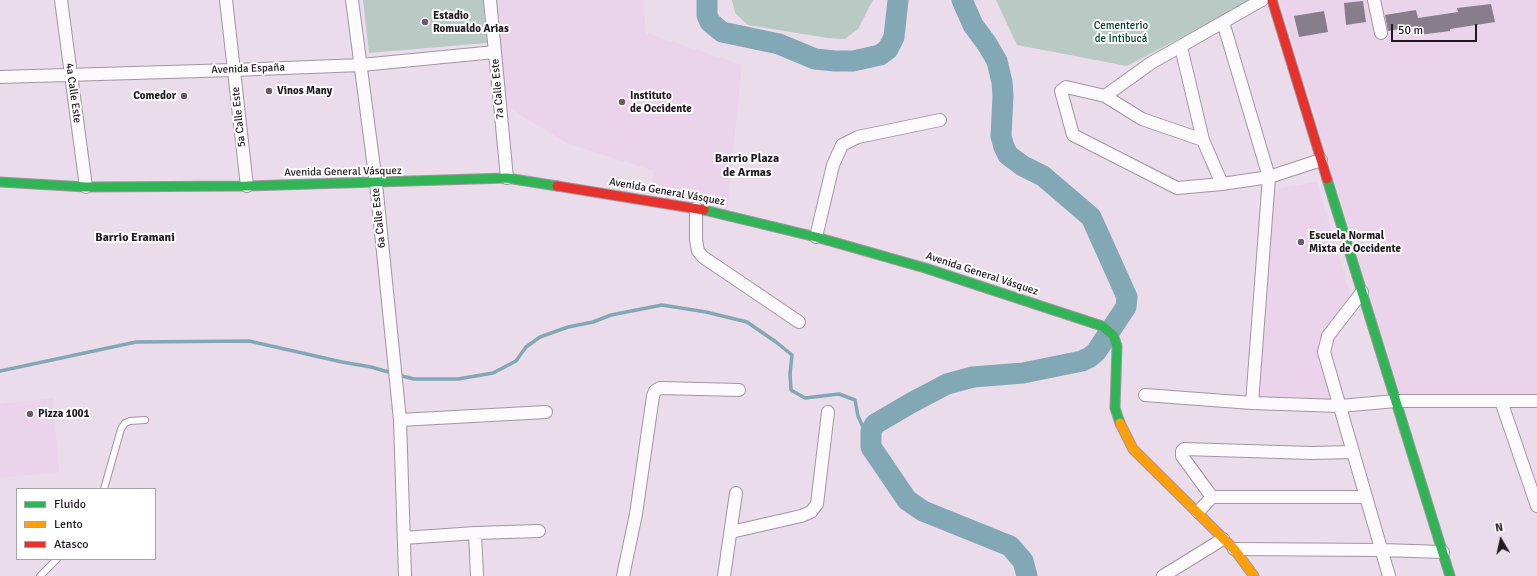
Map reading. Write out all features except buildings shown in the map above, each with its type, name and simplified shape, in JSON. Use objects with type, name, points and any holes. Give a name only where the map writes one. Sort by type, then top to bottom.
[{"type":"street","name":"4a Calle Este","points":[[58,0],[86,187]]},
{"type":"street","name":"5a Calle Este","points":[[226,0],[247,186]]},
{"type":"street","name":"6a Calle Este","points":[[352,0],[376,183],[400,420],[405,576]]},
{"type":"street","name":"7a Calle Este","points":[[490,0],[506,178]]},
{"type":"street","points":[[1105,96],[1151,63],[1262,0]]},
{"type":"street","points":[[1272,0],[1450,576]]},
{"type":"street","points":[[1374,0],[1381,33]]},
{"type":"street","points":[[1223,22],[1269,177],[1252,402]]},
{"type":"street","points":[[1181,47],[1203,140],[1222,184]]},
{"type":"street","name":"Avenida España","points":[[0,77],[360,65],[495,52]]},
{"type":"street","points":[[1203,140],[1142,119],[1105,96],[1066,87],[1061,91],[1073,135],[1177,188],[1222,184],[1269,177],[1322,160]]},
{"type":"street","points":[[816,237],[833,165],[842,145],[858,137],[940,120]]},
{"type":"street","name":"Avenida General Vásquez","points":[[0,182],[86,187],[247,186],[506,178],[696,208],[816,237],[925,268],[1102,326],[1113,334],[1117,346],[1115,408],[1133,449],[1163,481],[1198,512],[1234,549],[1254,576]]},
{"type":"street","points":[[696,208],[696,240],[698,251],[702,257],[799,322]]},
{"type":"street","points":[[1362,292],[1328,336],[1324,352],[1389,576]]},
{"type":"street","points":[[623,576],[636,514],[652,396],[655,391],[660,388],[739,390]]},
{"type":"street","points":[[1145,395],[1340,406],[1396,401],[1537,401]]},
{"type":"street","points":[[1501,401],[1537,506]]},
{"type":"street","points":[[400,420],[546,412]]},
{"type":"street","points":[[731,532],[801,516],[811,512],[817,504],[828,412]]},
{"type":"street","points":[[1212,497],[1185,460],[1182,453],[1184,449],[1311,453],[1353,452]]},
{"type":"street","points":[[724,576],[736,493]]},
{"type":"street","points":[[1198,512],[1212,497],[1366,497]]},
{"type":"street","points":[[404,538],[475,533],[538,531]]},
{"type":"street","points":[[475,533],[477,576]]},
{"type":"street","points":[[1163,576],[1223,539]]},
{"type":"street","points":[[1234,549],[1443,552]]},
{"type":"lane","points":[[104,488],[121,429],[125,423],[130,421],[145,420]]},
{"type":"lane","points":[[40,576],[56,560]]},
{"type":"shaded area","name":"Instituto de Occidente","points":[[494,0],[643,0],[646,33],[742,65],[727,210],[651,192],[654,171],[569,144],[508,106],[503,99]]},
{"type":"shaded area","points":[[1280,0],[1537,0],[1537,397],[1400,394]]},
{"type":"shaded area","name":"Escuela Normal Mixta de Occidente","points":[[1317,182],[1350,295],[1324,331],[1318,343],[1318,357],[1330,399],[1258,397],[1270,190]]},
{"type":"shaded area","points":[[53,398],[59,472],[0,478],[0,404]]},
{"type":"green space","name":"Estadio Romualdo Arias","points":[[363,0],[483,0],[487,43],[369,53]]},
{"type":"green space","points":[[732,0],[873,0],[858,29],[845,39],[827,38],[748,25],[735,13]]},
{"type":"green space","name":"Cementerio de Intibucá","points":[[996,0],[1252,0],[1127,66],[1017,45]]},
{"type":"waterway","points":[[707,0],[707,15],[710,22],[722,32],[779,44],[815,59],[835,61],[853,61],[880,55],[888,49],[894,37],[898,0]]},
{"type":"waterway","points":[[962,0],[973,25],[997,61],[1002,82],[1003,96],[1001,136],[1008,155],[1023,166],[1043,176],[1091,217],[1127,297],[1126,307],[1096,352],[1090,357],[1082,361],[1023,373],[973,377],[947,384],[875,424],[871,431],[871,447],[907,500],[923,511],[1010,546],[1023,561],[1027,576]]},
{"type":"waterway","points":[[398,375],[414,379],[458,379],[493,373],[516,361],[526,347],[540,337],[568,327],[593,322],[611,315],[662,305],[706,312],[747,322],[792,355],[790,374],[791,390],[805,398],[839,394],[855,400],[858,416],[863,427],[871,431]]},
{"type":"waterway","points":[[0,371],[136,342],[249,341],[371,367],[392,373]]},
{"type":"traffic: fast","points":[[0,182],[86,187],[247,186],[507,178],[557,186]]},
{"type":"traffic: fast","points":[[1327,179],[1450,576]]},
{"type":"traffic: fast","points":[[704,210],[816,237],[925,268],[1102,326],[1113,335],[1117,346],[1115,408],[1120,423]]},
{"type":"traffic: slow","points":[[1120,423],[1133,449],[1234,549],[1254,576]]},
{"type":"traffic: jam","points":[[1272,0],[1327,179]]},
{"type":"traffic: jam","points":[[557,186],[704,210]]},
{"type":"place","name":"Estadio Romualdo Arias","points":[[425,22]]},
{"type":"place","name":"Vinos Many","points":[[269,91]]},
{"type":"place","name":"Comedor","points":[[184,96]]},
{"type":"place","name":"Instituto de Occidente","points":[[622,102]]},
{"type":"place","name":"Escuela Normal Mixta de Occidente","points":[[1301,242]]},
{"type":"place","name":"Pizza 1001","points":[[30,414]]},
{"type":"district","name":"Barrio Plaza de Armas","points":[[747,166]]},
{"type":"district","name":"Barrio Eramani","points":[[135,238]]}]
